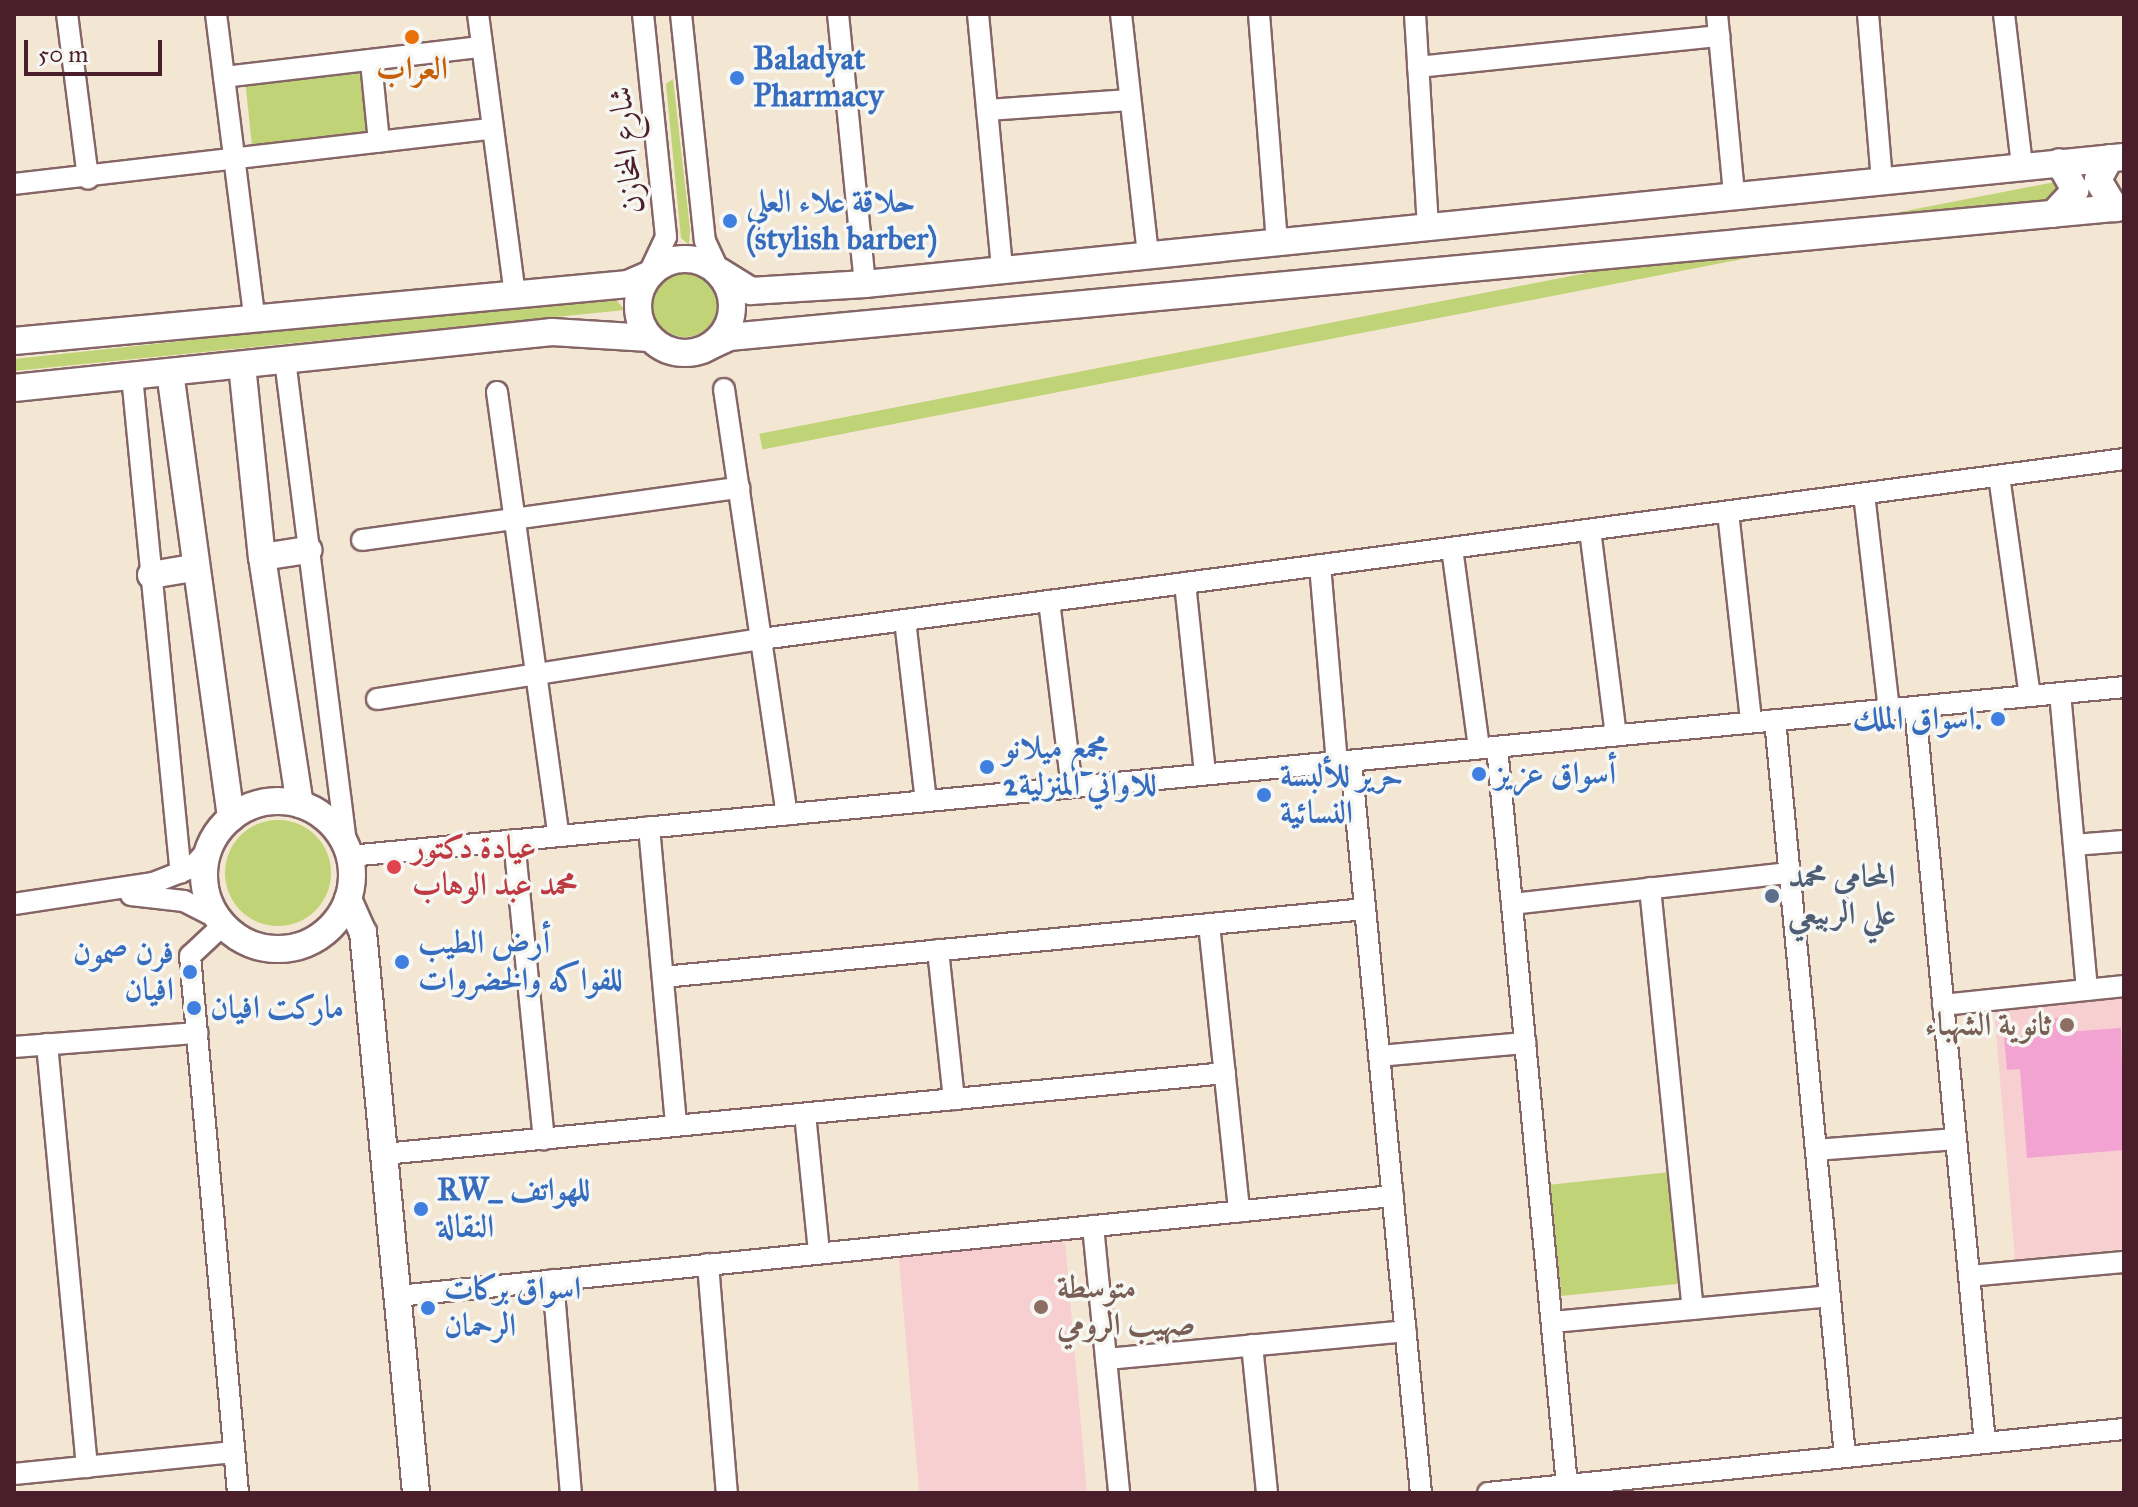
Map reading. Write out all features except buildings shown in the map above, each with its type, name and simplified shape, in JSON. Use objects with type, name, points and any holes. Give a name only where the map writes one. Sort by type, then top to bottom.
[{"type":"main road","points":[[14,341],[514,289],[628,284],[675,259],[719,271],[751,291],[865,284],[2117,157]]},
{"type":"main road","points":[[2117,157],[2098,180],[2120,207]]},
{"type":"main road","points":[[2053,214],[2075,190],[2059,162]]},
{"type":"main road","points":[[14,388],[552,332],[649,338],[678,353],[710,346],[729,337],[2120,207]]},
{"type":"main road","points":[[710,346],[732,310],[719,271]]},
{"type":"main road","points":[[648,275],[637,307],[649,338]]},
{"type":"main road","points":[[242,365],[262,557],[300,804]]},
{"type":"main road","points":[[170,372],[193,568],[231,818]]},
{"type":"main road","points":[[262,557],[308,550]]},
{"type":"main road","points":[[151,575],[193,568]]},
{"type":"main road","points":[[348,899],[333,925],[293,947],[263,947],[220,921],[204,878],[209,849],[231,818],[276,801],[300,804],[320,814],[349,852],[348,899],[363,932],[416,1493]]},
{"type":"street","points":[[67,14],[88,179]]},
{"type":"street","points":[[216,14],[254,315]]},
{"type":"street","points":[[478,14],[514,289]]},
{"type":"street","name":"شارع المخازن","points":[[643,14],[666,237],[648,275]]},
{"type":"street","points":[[681,14],[705,241],[719,271]]},
{"type":"street","points":[[838,14],[865,284]]},
{"type":"street","points":[[978,14],[1002,270]]},
{"type":"street","points":[[1121,14],[1148,255]]},
{"type":"street","points":[[1259,14],[1277,242]]},
{"type":"street","points":[[1415,14],[1428,226]]},
{"type":"street","points":[[1717,14],[1734,195]]},
{"type":"street","points":[[1868,14],[1882,180]]},
{"type":"street","points":[[2004,14],[2022,165]]},
{"type":"street","points":[[1418,67],[1719,36]]},
{"type":"street","points":[[224,77],[481,47]]},
{"type":"street","points":[[647,52],[662,58],[685,49]]},
{"type":"street","points":[[371,62],[379,142]]},
{"type":"street","points":[[650,82],[664,73],[688,80]]},
{"type":"street","points":[[987,110],[1130,100]]},
{"type":"street","points":[[14,184],[88,179],[491,129]]},
{"type":"street","points":[[285,360],[349,852],[559,836],[2124,687]]},
{"type":"street","points":[[132,376],[181,873]]},
{"type":"street","points":[[724,389],[787,814]]},
{"type":"street","points":[[497,392],[559,836]]},
{"type":"street","points":[[377,699],[761,639],[2124,459]]},
{"type":"street","points":[[1999,476],[2030,696]]},
{"type":"street","points":[[362,540],[739,488]]},
{"type":"street","points":[[1864,494],[1889,709]]},
{"type":"street","points":[[1728,512],[1751,722]]},
{"type":"street","points":[[1590,530],[1616,735]]},
{"type":"street","points":[[1452,548],[1488,747],[1512,904],[1567,1485]]},
{"type":"street","points":[[1320,565],[1365,909],[1421,1493]]},
{"type":"street","points":[[1185,583],[1205,774]]},
{"type":"street","points":[[1049,601],[1072,787]]},
{"type":"street","points":[[905,620],[926,801]]},
{"type":"street","points":[[2060,693],[2087,990]]},
{"type":"street","points":[[1915,707],[1985,1443]]},
{"type":"street","points":[[1775,720],[1845,1457]]},
{"type":"street","points":[[649,827],[676,1126]]},
{"type":"street","points":[[514,840],[544,1139]]},
{"type":"street","points":[[2074,845],[2124,841]]},
{"type":"street","points":[[14,904],[111,893],[181,873],[209,849]]},
{"type":"street","points":[[1512,904],[1790,873]]},
{"type":"street","points":[[1650,888],[1693,1309]]},
{"type":"street","points":[[111,893],[169,897],[220,921],[191,952],[238,1493]]},
{"type":"street","points":[[663,977],[1365,909]]},
{"type":"street","points":[[1209,924],[1239,1211]]},
{"type":"street","points":[[938,950],[954,1099]]},
{"type":"street","points":[[1943,1005],[2124,986]]},
{"type":"street","points":[[14,1047],[197,1033]]},
{"type":"street","points":[[1379,1056],[1525,1043]]},
{"type":"street","points":[[47,1044],[87,1467]]},
{"type":"street","points":[[384,1154],[1225,1073]]},
{"type":"street","points":[[805,1114],[819,1253]]},
{"type":"street","points":[[1816,1150],[1956,1139]]},
{"type":"street","points":[[398,1296],[1393,1196]]},
{"type":"street","points":[[1093,1226],[1119,1493]]},
{"type":"street","points":[[1969,1276],[2124,1262]]},
{"type":"street","points":[[708,1264],[727,1493]]},
{"type":"street","points":[[553,1280],[571,1493]]},
{"type":"street","points":[[1552,1322],[1830,1296]]},
{"type":"street","points":[[1106,1359],[1406,1331]]},
{"type":"street","points":[[1252,1345],[1267,1493]]},
{"type":"street","points":[[1488,1493],[2124,1429]]},
{"type":"street","points":[[14,1474],[234,1452]]},
{"type":"shaded area","points":[[2124,997],[2124,1249],[2015,1259],[1994,1008]]},
{"type":"shaded area","points":[[1065,1242],[1087,1493],[919,1493],[899,1257]]},
{"type":"green space","points":[[363,73],[369,133],[252,145],[246,85]]},
{"type":"green space","points":[[673,79],[690,229],[689,245],[681,238],[666,84]]},
{"type":"green space","points":[[2060,181],[2063,197],[762,450],[759,434]]},
{"type":"green space","points":[[685,271],[698,274],[708,281],[715,291],[718,304],[715,317],[708,327],[698,334],[685,337],[672,334],[662,327],[655,317],[652,304],[655,291],[662,281],[672,274]]},
{"type":"green space","points":[[554,301],[617,301],[625,310],[14,371],[14,359]]},
{"type":"green space","points":[[278,820],[298,824],[315,836],[327,853],[331,873],[327,893],[315,910],[298,922],[278,926],[258,922],[241,910],[229,893],[225,873],[229,853],[241,836],[258,824]]},
{"type":"green space","points":[[1670,1172],[1682,1283],[1561,1296],[1550,1185]]},
{"type":"place","name":"العراب","points":[[412,37]]},
{"type":"place","name":"Baladyat Pharmacy","points":[[737,78]]},
{"type":"place","name":"حلاقة علاء العلي (stylish barber)","points":[[730,221]]},
{"type":"place","name":"اسواق الملك.","points":[[1998,719]]},
{"type":"place","name":"مجمع ميلانو للاواني المنزلية2","points":[[987,767]]},
{"type":"place","name":"أسواق عزيز","points":[[1479,774]]},
{"type":"place","name":"حرير للألبسة النسائية","points":[[1264,795]]},
{"type":"place","name":"عيادة دكتور محمد عبد الوهاب","points":[[394,867]]},
{"type":"place","name":"المحامي محمد علي الربيعي","points":[[1772,896]]},
{"type":"place","name":"أرض الطيب للفواكه والخضروات","points":[[402,962]]},
{"type":"place","name":"فرن صمون افيان","points":[[190,972]]},
{"type":"place","name":"ماركت افيان","points":[[194,1008]]},
{"type":"place","name":"ثانوية الشهباء","points":[[2067,1025]]},
{"type":"place","name":"RW_ للهواتف النقالة","points":[[421,1209]]},
{"type":"place","name":"متوسطة صهيب الرومي","points":[[1041,1307]]},
{"type":"place","name":"اسواق بركات الرحمان","points":[[428,1308]]}]
